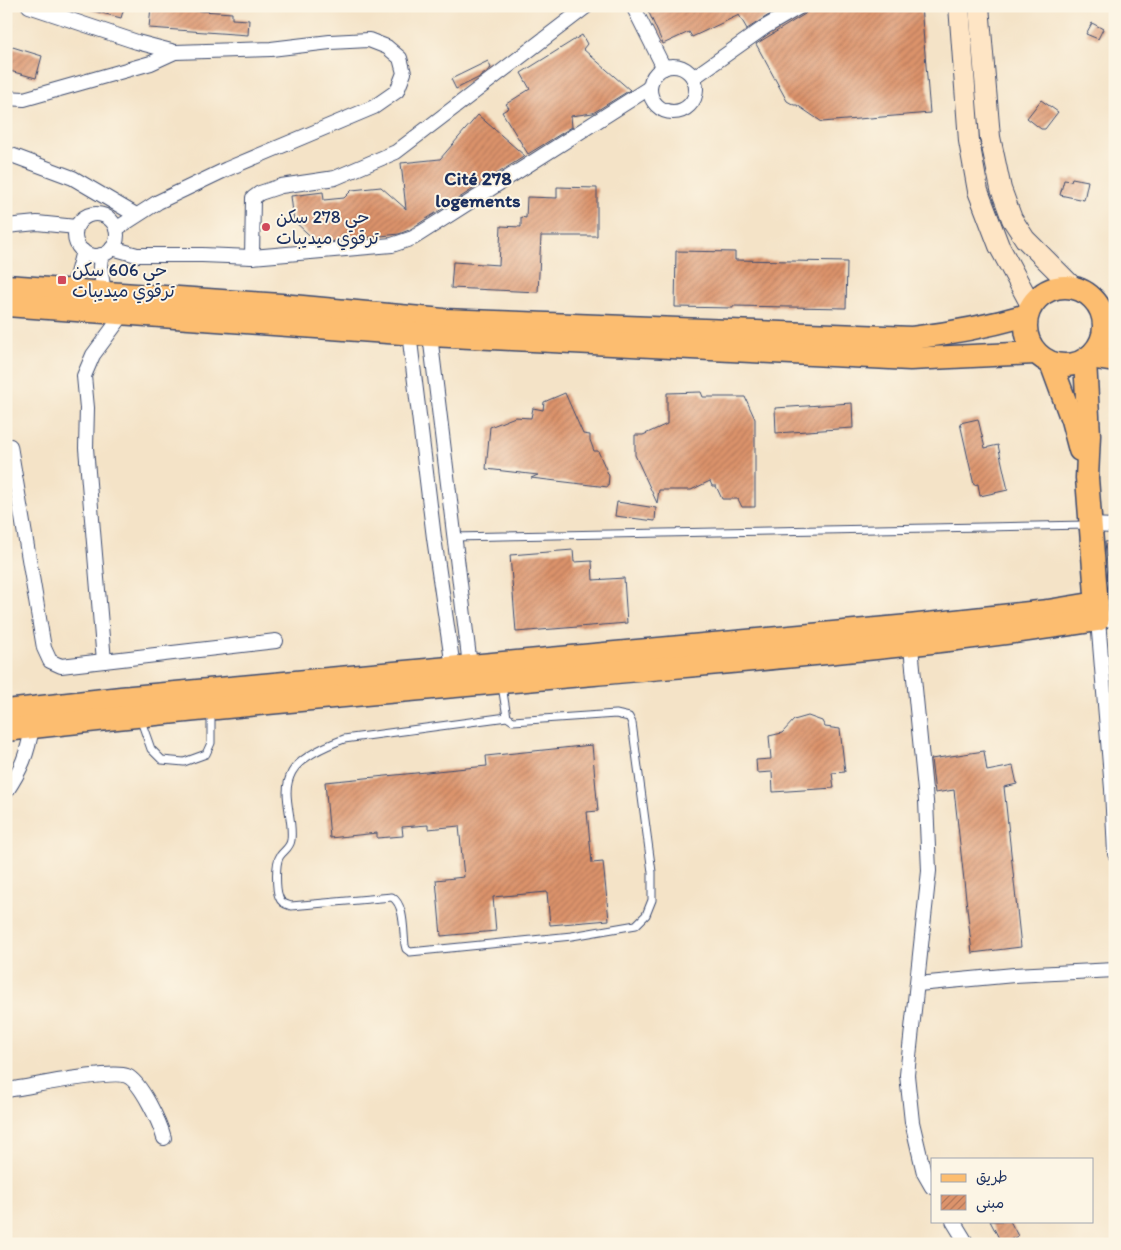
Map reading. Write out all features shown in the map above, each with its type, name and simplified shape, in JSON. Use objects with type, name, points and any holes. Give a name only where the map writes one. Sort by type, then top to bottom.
[{"type":"main road","points":[[958,6],[969,141],[978,191],[999,246],[1029,310]]},
{"type":"main road","points":[[979,6],[990,137],[1001,189],[1012,219],[1025,239],[1074,288]]},
{"type":"main road","points":[[6,286],[281,304],[443,320],[912,338],[984,327],[1029,310]]},
{"type":"main road","points":[[6,730],[128,711],[909,635],[1035,613],[1103,614],[1090,525],[1086,478],[1072,420],[1043,358],[1030,344],[1026,335],[1029,310],[1039,296],[1049,289],[1062,286],[1085,292],[1108,314],[1101,341],[1096,350],[1087,359],[1089,435],[1086,478]]},
{"type":"main road","points":[[6,305],[420,334],[910,358],[1043,358],[1068,365],[1087,359],[1115,361]]},
{"type":"main road","points":[[6,711],[211,710],[463,677],[501,682],[709,655]]},
{"type":"street","points":[[29,6],[137,42],[175,52],[271,48],[369,40],[387,47],[400,58],[404,73],[397,91],[374,107],[177,192],[136,215],[116,229]]},
{"type":"street","points":[[252,257],[253,198],[260,193],[281,186],[335,178],[396,152],[587,6]]},
{"type":"street","points":[[633,6],[664,68]]},
{"type":"street","points":[[693,78],[765,27],[801,6]]},
{"type":"street","points":[[6,98],[24,99],[151,64],[175,52]]},
{"type":"street","points":[[104,292],[100,267],[107,251],[116,242],[116,229],[108,218],[96,214],[84,217],[76,228],[75,240],[83,251],[88,254],[107,251],[138,255],[252,257],[392,245],[412,238],[649,88],[654,76],[664,68],[671,66],[684,69],[693,78],[696,91],[695,97],[687,108],[668,112],[656,106],[652,101],[649,88]]},
{"type":"street","points":[[6,153],[73,178],[136,215]]},
{"type":"street","points":[[6,226],[37,223],[76,228]]},
{"type":"street","points":[[68,290],[77,275],[83,251]]},
{"type":"street","points":[[104,661],[86,448],[87,408],[84,376],[93,355],[124,313]]},
{"type":"street","points":[[420,334],[454,537],[463,677]]},
{"type":"street","points":[[420,334],[434,538],[463,677]]},
{"type":"street","points":[[10,446],[44,648],[50,661],[61,666],[276,641]]},
{"type":"street","points":[[1090,525],[1115,526]]},
{"type":"street","points":[[434,538],[454,537]]},
{"type":"street","points":[[1103,614],[1115,854]]},
{"type":"street","points":[[909,635],[926,801],[929,871],[908,1075],[912,1122],[924,1172],[931,1185]]},
{"type":"street","points":[[6,792],[23,764],[32,727]]},
{"type":"street","points":[[918,984],[1014,975],[1115,970]]},
{"type":"street","points":[[6,1090],[112,1074],[129,1077],[137,1085],[156,1114],[164,1138]]},
{"type":"street","points":[[954,1222],[967,1244]]},
{"type":"lane","points":[[454,537],[1090,525]]},
{"type":"lane","points":[[501,682],[507,717],[513,721],[616,714],[629,717],[632,722],[652,872],[652,900],[646,915],[636,925],[572,936],[410,952],[404,945],[400,907],[398,901],[392,897],[291,906],[283,903],[278,896],[277,867],[280,856],[287,850],[291,842],[286,790],[293,771],[308,757],[324,747],[344,739],[507,717]]},
{"type":"lane","points":[[128,711],[151,749],[162,760],[184,762],[206,754],[211,742],[211,710]]},
{"type":"building","points":[[91,6],[117,6],[124,8],[121,18],[90,10]]},
{"type":"building","points":[[151,6],[232,13],[232,19],[249,20],[248,35],[149,28]]},
{"type":"building","points":[[646,6],[783,6],[747,29],[739,15],[692,37],[689,32],[663,44]]},
{"type":"building","points":[[810,6],[921,6],[930,113],[822,122],[797,105],[787,101],[756,44],[805,14]]},
{"type":"building","points":[[1092,23],[1103,29],[1098,39],[1086,34]]},
{"type":"building","points":[[582,35],[587,44],[583,49],[630,90],[593,113],[571,116],[572,127],[528,154],[502,112],[509,108],[506,104],[530,89],[521,73]]},
{"type":"building","points":[[6,45],[42,56],[36,78],[6,70]]},
{"type":"building","points":[[488,61],[491,68],[480,77],[456,89],[451,79]]},
{"type":"building","points":[[1041,100],[1058,112],[1045,129],[1041,129],[1027,118]]},
{"type":"building","points":[[478,115],[525,156],[409,230],[399,234],[318,243],[294,221],[291,196],[323,192],[324,200],[344,198],[352,190],[381,187],[406,209],[401,163],[440,159]]},
{"type":"building","points":[[1072,178],[1088,181],[1084,200],[1060,195],[1064,180],[1071,181]]},
{"type":"building","points":[[557,187],[597,188],[597,236],[541,236],[538,292],[451,288],[453,262],[499,265],[501,226],[521,227],[521,217],[526,218],[527,197],[557,198]]},
{"type":"building","points":[[676,251],[735,252],[735,260],[847,262],[846,308],[675,307]]},
{"type":"building","points":[[701,392],[703,397],[745,397],[755,419],[755,507],[742,507],[738,499],[722,499],[716,486],[712,486],[710,481],[691,490],[659,490],[657,503],[635,455],[635,435],[643,435],[667,424],[667,393]]},
{"type":"building","points":[[565,393],[583,434],[590,435],[594,451],[598,451],[609,476],[608,487],[531,478],[538,475],[486,469],[490,427],[515,417],[531,418],[533,408],[543,410],[544,402]]},
{"type":"building","points":[[852,403],[853,428],[776,433],[775,408]]},
{"type":"building","points":[[978,419],[985,448],[998,445],[1008,490],[980,496],[978,484],[974,485],[960,423]]},
{"type":"building","points":[[617,502],[656,508],[655,521],[615,516]]},
{"type":"building","points":[[1115,541],[1115,599],[1110,600],[1105,542]]},
{"type":"building","points":[[573,550],[574,562],[592,561],[593,580],[624,578],[627,623],[516,632],[510,555]]},
{"type":"building","points":[[808,716],[822,721],[825,727],[840,729],[845,772],[832,773],[834,788],[773,792],[772,772],[757,773],[756,760],[771,759],[769,736],[782,733],[794,720]]},
{"type":"building","points":[[592,745],[598,811],[587,812],[592,863],[603,862],[609,920],[550,925],[547,892],[493,897],[496,931],[441,936],[436,880],[464,877],[459,826],[428,829],[428,825],[402,827],[403,836],[377,838],[377,833],[330,838],[325,782],[487,766],[486,756]]},
{"type":"building","points":[[984,751],[987,771],[1013,766],[1017,784],[1004,787],[1021,947],[972,953],[954,790],[935,793],[931,759]]},
{"type":"building","points":[[991,1222],[1011,1222],[1018,1236],[1002,1244]]},
{"type":"place","name":"حي 278 سكن ترقوي ميديبات","points":[[266,227]]},
{"type":"place","name":"حي 606 سكن ترقوي ميديبات","points":[[62,280]]},
{"type":"district","name":"Cité 278 logements","points":[[478,189]]}]
